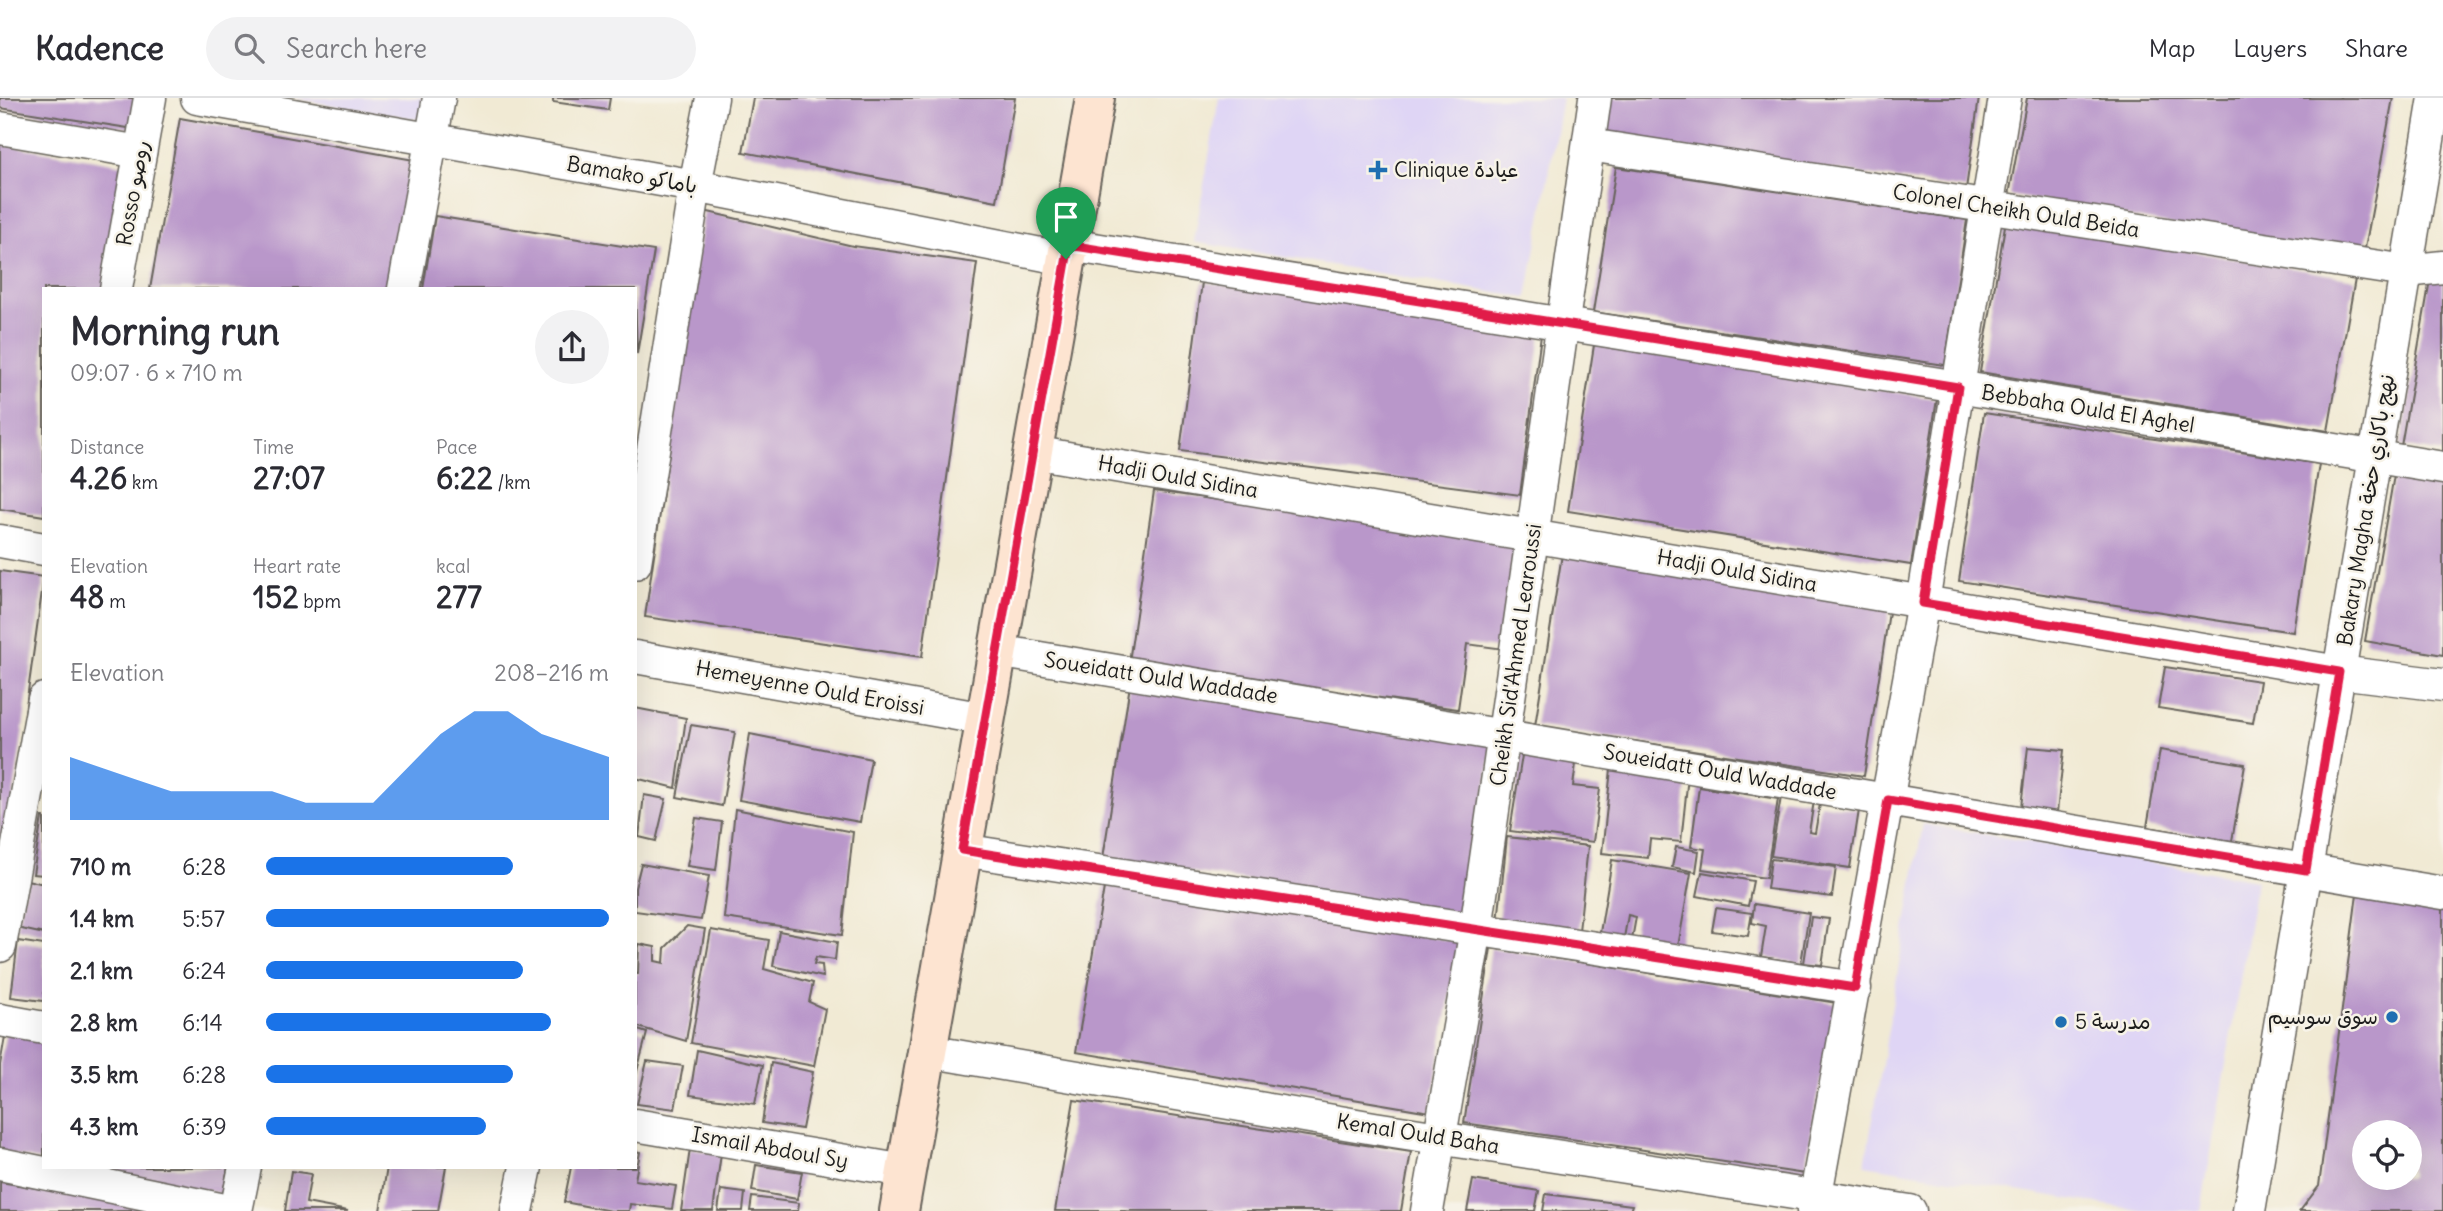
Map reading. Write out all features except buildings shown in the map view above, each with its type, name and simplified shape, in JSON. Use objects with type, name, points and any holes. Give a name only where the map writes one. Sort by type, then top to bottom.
[{"type":"street","name":"Rosso روصو","points":[[116,287],[150,98]]},
{"type":"street","name":"Bamako باماكو","points":[[197,98],[1068,252]]},
{"type":"street","points":[[404,287],[439,98]]},
{"type":"street","points":[[637,550],[695,187],[712,98]]},
{"type":"street","points":[[899,1211],[1095,98]]},
{"type":"street","name":"Cheikh Sid'Ahmed Learoussi","points":[[1427,1211],[1476,929],[1595,98]]},
{"type":"street","points":[[1814,1204],[1923,603],[2005,98]]},
{"type":"street","name":"Bakary Magha نهج باكاري حخة","points":[[2249,1211],[2435,98]]},
{"type":"street","points":[[0,128],[140,152]]},
{"type":"street","name":"Colonel Cheikh Ould Beida","points":[[1589,145],[2406,271],[2443,267]]},
{"type":"street","name":"Bebbaha Ould El Aghel","points":[[1068,252],[1564,325],[2443,468]]},
{"type":"street","name":"Hadji Ould Sidina","points":[[1032,452],[2339,672],[2443,685]]},
{"type":"street","points":[[0,541],[42,549]]},
{"type":"street","name":"Soueidatt Ould Waddade","points":[[997,651],[2443,893]]},
{"type":"street","name":"Hemeyenne Ould Eroissi","points":[[637,657],[985,719]]},
{"type":"street","points":[[0,946],[42,710]]},
{"type":"street","points":[[962,850],[1855,988]]},
{"type":"street","points":[[0,1020],[42,1028]]},
{"type":"street","name":"Kemal Ould Baha","points":[[927,1051],[1814,1204],[1910,1211]]},
{"type":"street","name":"Ismail Abdoul Sy","points":[[637,1125],[905,1171]]},
{"type":"street","points":[[0,1164],[229,1211]]},
{"type":"street","points":[[236,1211],[245,1169]]},
{"type":"street","points":[[517,1211],[526,1169]]},
{"type":"shaded area","points":[[290,98],[427,98],[423,120]]},
{"type":"shaded area","name":"Clinique عيادة","points":[[1219,98],[1562,98],[1527,298],[1194,242]]},
{"type":"shaded area","name":"مدرسة 5","points":[[1923,824],[2257,880],[2201,1211],[2143,1211],[1865,1165]]},
{"type":"place","name":"Clinique عيادة","points":[[1378,170]]},
{"type":"place","name":"سوق سوسيم","points":[[2392,1017]]},
{"type":"place","name":"مدرسة 5","points":[[2061,1022]]},
{"type":"route","points":[[1069,245],[1958,387],[1923,603],[2339,672],[2306,870],[1888,800],[1855,988],[962,850],[1066,259],[1069,245]]}]
